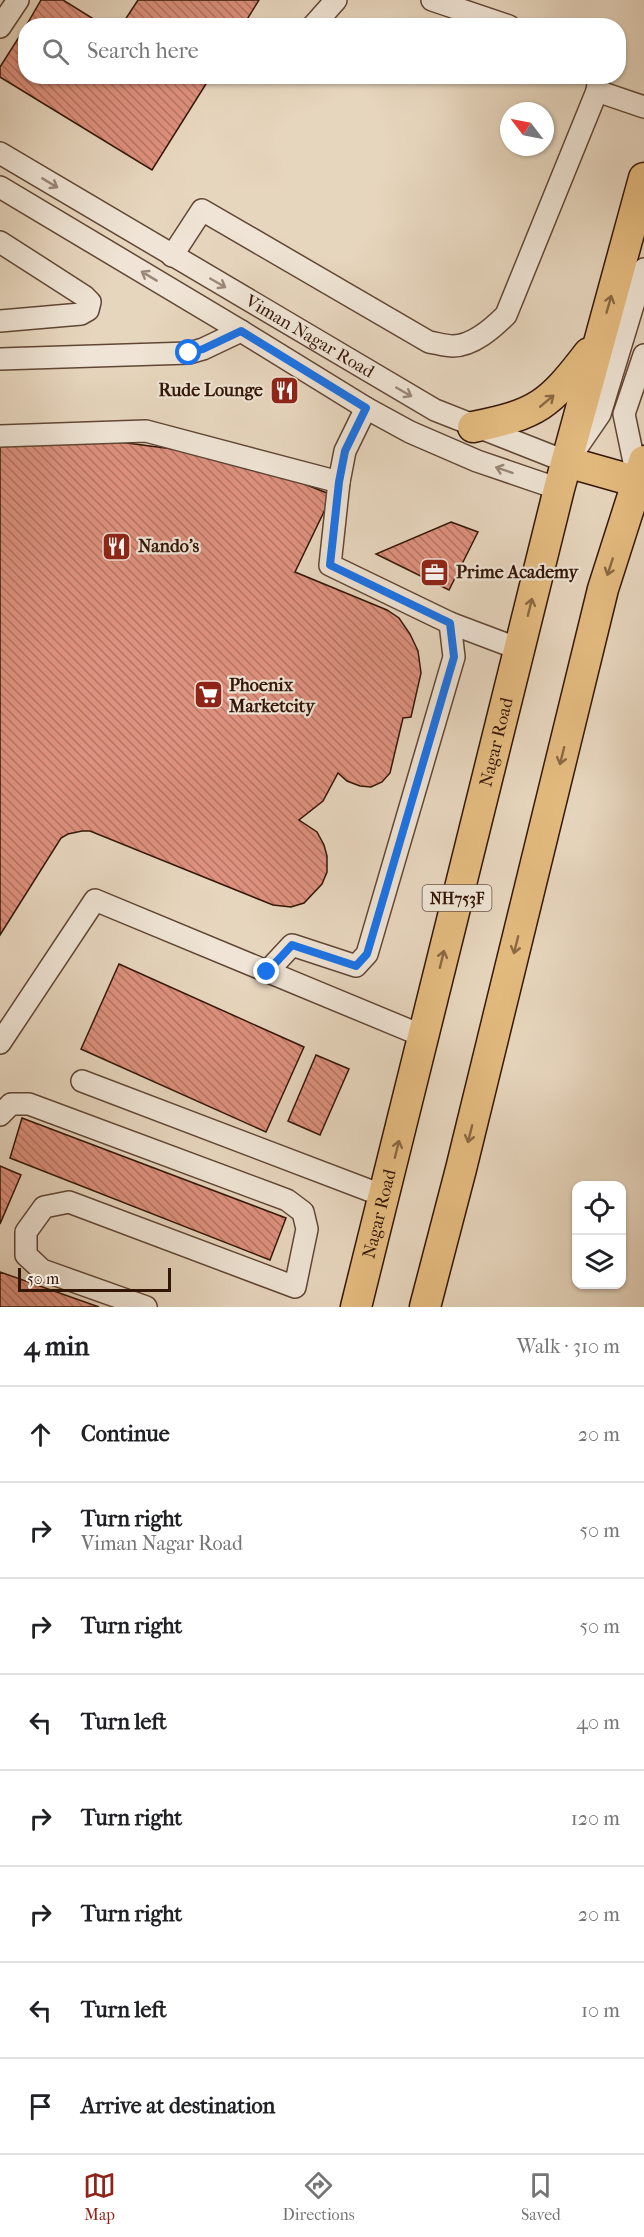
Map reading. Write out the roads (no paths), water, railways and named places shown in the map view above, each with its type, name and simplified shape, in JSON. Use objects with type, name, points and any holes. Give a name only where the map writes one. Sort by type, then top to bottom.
[{"type":"highway","name":"Nagar Road","points":[[356,1307],[563,475],[644,178]]},
{"type":"highway","points":[[473,427],[512,419],[539,408],[563,387],[599,341]]},
{"type":"highway","points":[[425,1307],[603,589],[641,472]]},
{"type":"highway","name":"Viman Nagar Road","points":[[563,475],[641,472]]},
{"type":"street","points":[[0,27],[18,0]]},
{"type":"street","points":[[319,18],[336,0]]},
{"type":"street","points":[[432,0],[485,18]]},
{"type":"street","points":[[172,256],[202,210],[429,342],[454,346],[475,339],[491,330],[506,315],[598,84],[644,107]]},
{"type":"street","name":"Viman Nagar Road","points":[[0,153],[435,410],[473,427],[563,475]]},
{"type":"street","name":"Viman Nagar Road","points":[[0,187],[366,408],[410,432],[477,461],[563,475]]},
{"type":"street","points":[[0,242],[90,302],[88,310],[81,314],[0,321]]},
{"type":"street","points":[[563,475],[600,414],[644,269]]},
{"type":"street","points":[[0,359],[189,353],[241,331]]},
{"type":"street","points":[[641,472],[624,414],[644,355]]},
{"type":"street","points":[[366,408],[345,451],[339,482],[330,565],[450,623],[519,649]]},
{"type":"street","points":[[0,436],[146,431],[339,482]]},
{"type":"street","points":[[267,972],[292,945],[356,966],[367,954],[454,657],[450,623]]},
{"type":"street","points":[[0,1043],[95,900],[423,1036]]},
{"type":"street","points":[[82,1081],[384,1196]]},
{"type":"street","points":[[0,1115],[11,1104],[29,1104],[287,1200],[303,1212],[307,1229],[292,1297],[69,1202],[44,1207],[26,1232],[26,1255],[42,1270],[146,1307]]},
{"type":"place","name":"Rude Lounge","points":[[284,390]]},
{"type":"place","name":"Nando's","points":[[117,546]]},
{"type":"place","name":"Prime Academy","points":[[435,572]]},
{"type":"place","name":"Phoenix Marketcity","points":[[208,695]]}]
